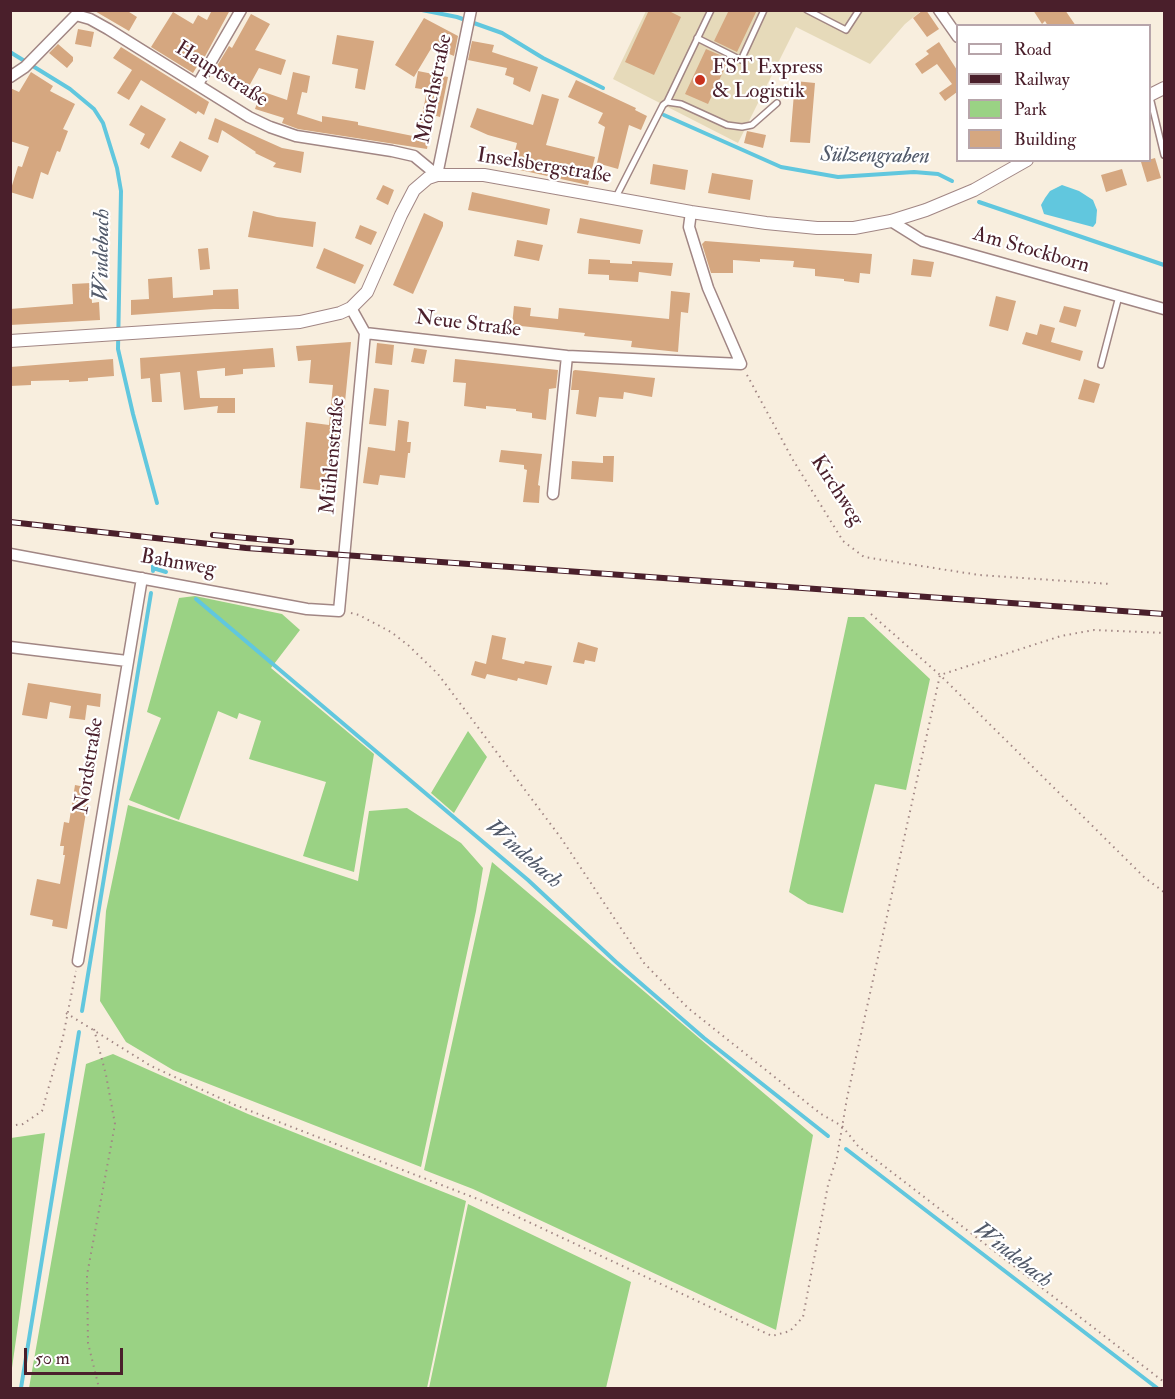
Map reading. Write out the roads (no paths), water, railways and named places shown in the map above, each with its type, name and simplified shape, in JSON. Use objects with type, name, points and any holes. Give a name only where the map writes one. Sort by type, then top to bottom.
[{"type":"street","points":[[198,84],[241,10]]},
{"type":"street","points":[[939,10],[956,36]]},
{"type":"street","name":"Hauptstraße","points":[[10,77],[28,64],[75,13],[90,19],[249,117],[270,127],[296,136],[414,156],[437,175]]},
{"type":"street","name":"Mönchstraße","points":[[437,175],[470,17]]},
{"type":"street","name":"Inselsbergstraße","points":[[437,175],[484,175],[691,212],[817,228],[854,228],[891,221],[926,210],[974,190],[1023,162]]},
{"type":"street","points":[[10,341],[300,322],[329,317],[351,308],[367,292],[414,190],[428,178],[437,175]]},
{"type":"street","name":"Neue Straße","points":[[365,333],[567,356],[741,364],[708,288],[689,227],[691,212]]},
{"type":"street","name":"Am Stockborn","points":[[891,221],[923,241],[1164,309]]},
{"type":"street","points":[[351,308],[365,333]]},
{"type":"street","name":"Mühlenstraße","points":[[339,611],[365,333]]},
{"type":"street","points":[[553,494],[567,356]]},
{"type":"street","name":"Bahnweg","points":[[10,554],[307,609],[339,611]]},
{"type":"street","name":"Nordstraße","points":[[78,961],[142,578]]},
{"type":"street","points":[[10,647],[127,661]]},
{"type":"lane","points":[[615,198],[663,105],[667,102],[711,10]]},
{"type":"lane","points":[[697,38],[741,60],[764,10]]},
{"type":"lane","points":[[807,10],[846,30],[860,10]]},
{"type":"lane","points":[[667,102],[681,104],[731,127],[752,125],[777,104]]},
{"type":"lane","points":[[1151,104],[1164,155]]},
{"type":"lane","points":[[1101,365],[1119,296]]},
{"type":"water","points":[[1062,185],[1079,191],[1093,200],[1097,210],[1096,223],[1093,227],[1044,214],[1041,205],[1045,198],[1050,191]]},
{"type":"waterway","name":"Sülzengraben","points":[[422,10],[457,17],[502,33],[543,58],[603,88]]},
{"type":"waterway","name":"Windebach","points":[[10,52],[70,89],[94,109],[103,123],[117,168],[121,191],[118,349],[157,503]]},
{"type":"waterway","name":"Sülzengraben","points":[[664,115],[781,167],[838,177],[914,172],[938,174],[952,181]]},
{"type":"waterway","name":"Sülzengraben","points":[[979,202],[1164,265]]},
{"type":"waterway","name":"Windebach","points":[[153,562],[153,571]]},
{"type":"waterway","name":"Windebach","points":[[153,568],[166,572]]},
{"type":"waterway","points":[[82,1011],[151,593]]},
{"type":"waterway","name":"Windebach","points":[[196,599],[528,880],[616,962],[704,1038],[828,1136]]},
{"type":"waterway","points":[[21,1388],[79,1032]]},
{"type":"waterway","name":"Windebach","points":[[846,1149],[1157,1388]]},
{"type":"railway","points":[[10,522],[246,548],[1164,614]]},
{"type":"railway","points":[[213,535],[291,542]]},
{"type":"place","name":"FST Express & Logistik","points":[[700,80]]}]
